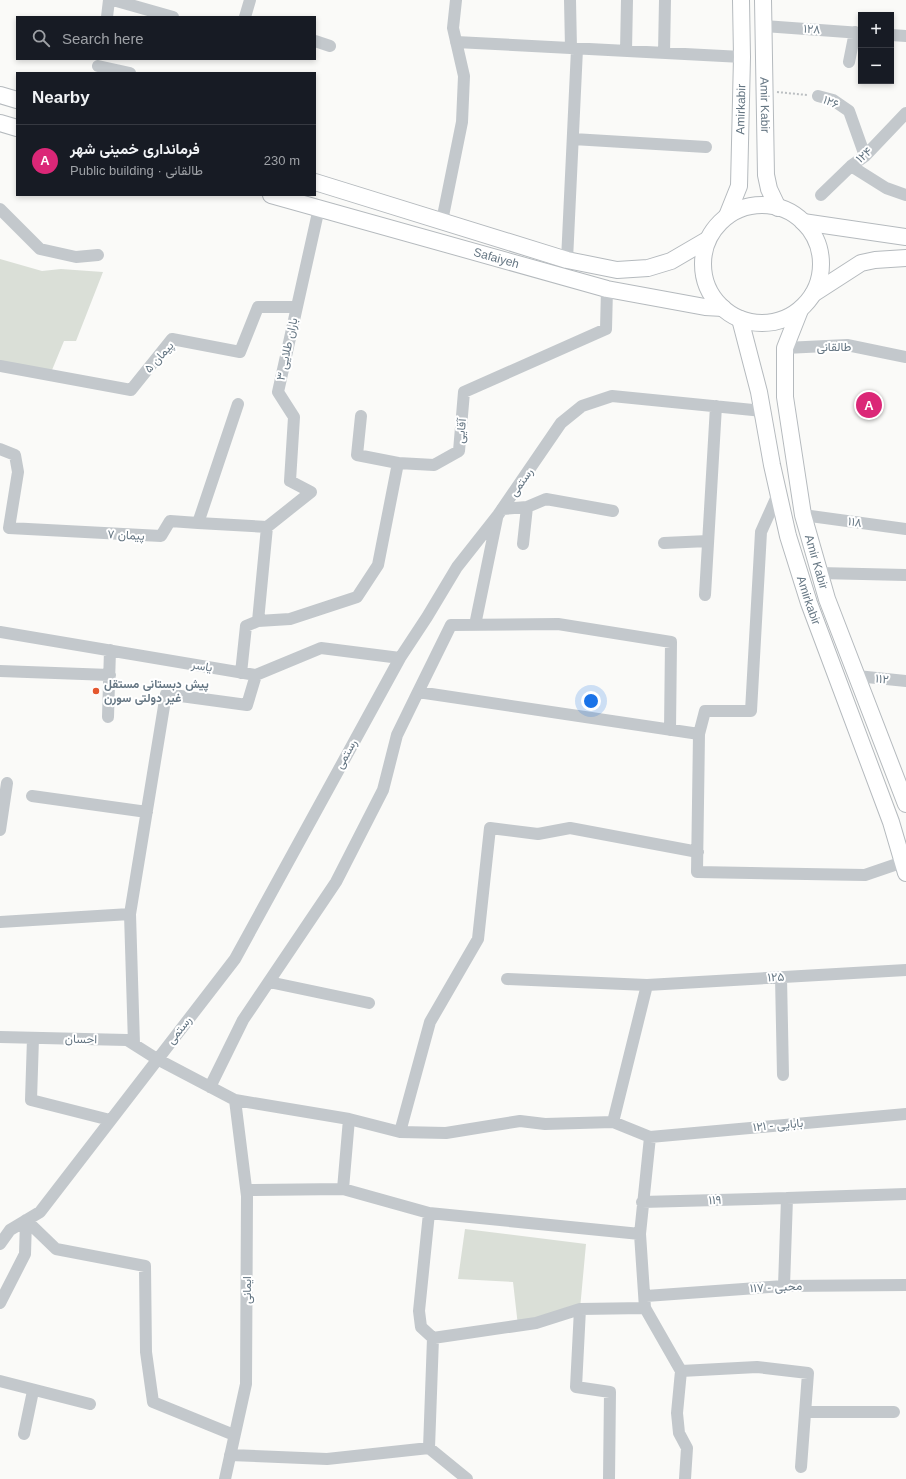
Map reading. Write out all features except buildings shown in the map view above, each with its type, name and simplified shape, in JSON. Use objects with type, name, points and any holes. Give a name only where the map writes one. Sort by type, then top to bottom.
[{"type":"main road","name":"Amirkabir","points":[[727,216],[739,186],[742,57],[741,0]]},
{"type":"main road","name":"Amir Kabir","points":[[763,0],[766,175],[769,189],[778,208]]},
{"type":"main road","points":[[0,95],[16,100]]},
{"type":"main road","points":[[0,123],[16,128]]},
{"type":"main road","name":"Safaiyeh","points":[[316,182],[567,260],[617,270],[648,268],[671,261],[707,240]]},
{"type":"main road","name":"Safaiyeh","points":[[275,196],[607,289],[705,307],[723,308]]},
{"type":"main road","points":[[813,294],[820,274],[820,254],[813,236],[803,222],[788,212],[768,206],[752,206],[736,211],[727,216],[716,227],[707,240],[703,261],[705,282],[715,301],[731,315],[750,322],[771,323],[791,316],[800,310],[813,294],[861,263],[875,260],[906,258]]},
{"type":"main road","points":[[803,222],[906,237]]},
{"type":"main road","name":"Amir Kabir","points":[[800,310],[785,348],[785,397],[803,515],[819,573],[906,802]]},
{"type":"main road","name":"Amirkabir","points":[[740,319],[759,392],[778,494],[788,536],[809,604],[891,822],[904,868]]},
{"type":"main road","points":[[846,702],[864,694]]},
{"type":"street","points":[[106,16],[109,0]]},
{"type":"street","points":[[113,0],[169,16]]},
{"type":"street","points":[[245,16],[250,0]]},
{"type":"street","points":[[442,221],[462,122],[464,76],[453,28],[456,0]]},
{"type":"street","points":[[567,260],[573,139],[574,48],[570,0]]},
{"type":"street","points":[[626,51],[627,0]]},
{"type":"street","points":[[664,53],[665,0]]},
{"type":"street","name":"۱۲۸","points":[[764,26],[858,32]]},
{"type":"street","points":[[849,62],[858,32]]},
{"type":"street","points":[[894,35],[906,36]]},
{"type":"street","points":[[316,41],[330,46]]},
{"type":"street","points":[[456,42],[742,57]]},
{"type":"street","points":[[98,66],[125,72]]},
{"type":"street","name":"۱۲۶","points":[[818,96],[833,100],[849,111],[865,156]]},
{"type":"street","name":"۱۲۴","points":[[820,195],[851,166],[865,156],[906,113]]},
{"type":"street","points":[[573,139],[706,147]]},
{"type":"street","points":[[851,166],[886,188],[906,195]]},
{"type":"street","name":"باران طلایی ۳","points":[[268,527],[311,492],[290,481],[294,417],[278,392],[319,208]]},
{"type":"street","points":[[0,210],[40,249],[76,257],[98,254]]},
{"type":"street","name":"آقایی","points":[[398,463],[434,465],[459,451],[464,392],[606,329],[607,289]]},
{"type":"street","name":"پیمان ۵","points":[[0,366],[131,390],[172,339],[240,352],[258,307],[297,307]]},
{"type":"street","name":"طالقانی","points":[[785,348],[847,345],[906,357]]},
{"type":"street","name":"رستمی","points":[[0,1244],[5,1230],[40,1212],[235,959],[400,658],[427,617],[456,567],[500,512],[561,423],[582,406],[612,396],[762,411]]},
{"type":"street","points":[[238,404],[198,523],[268,527],[258,621]]},
{"type":"street","points":[[705,595],[716,406]]},
{"type":"street","points":[[241,673],[246,626],[258,621],[290,619],[357,597],[378,565],[398,463],[357,455],[361,416]]},
{"type":"street","name":"پیمان ۷","points":[[0,448],[15,455],[18,472],[9,528],[161,536],[170,521],[198,523]]},
{"type":"street","points":[[778,494],[761,532],[751,711],[705,711],[699,734],[698,872],[865,874],[904,868]]},
{"type":"street","points":[[475,625],[500,512],[527,506],[546,498],[614,511]]},
{"type":"street","points":[[523,544],[527,506]]},
{"type":"street","name":"۱۱۸","points":[[803,515],[906,529]]},
{"type":"street","points":[[664,543],[708,541]]},
{"type":"street","points":[[819,573],[906,575]]},
{"type":"street","points":[[210,1087],[243,1020],[336,882],[383,790],[397,735],[451,625],[558,624],[671,642],[670,730]]},
{"type":"street","name":"یاسر","points":[[0,632],[256,675]]},
{"type":"street","points":[[134,1044],[130,914],[166,694],[247,705],[256,675],[321,648],[400,658]]},
{"type":"street","points":[[108,717],[110,650]]},
{"type":"street","points":[[0,671],[110,675]]},
{"type":"street","name":"۱۱۲","points":[[857,676],[906,681]]},
{"type":"street","points":[[418,692],[699,734]]},
{"type":"street","points":[[0,830],[7,784]]},
{"type":"street","points":[[32,796],[147,812]]},
{"type":"street","points":[[400,1132],[430,1022],[478,939],[490,828],[538,834],[570,828],[698,852]]},
{"type":"street","points":[[0,922],[130,914]]},
{"type":"street","name":"۱۲۵","points":[[507,979],[647,984],[906,970]]},
{"type":"street","points":[[781,977],[783,1075]]},
{"type":"street","points":[[269,982],[369,1003]]},
{"type":"street","points":[[647,984],[613,1122],[650,1137],[642,1202],[640,1234],[645,1302],[681,1371],[677,1413],[680,1433],[687,1448],[685,1479]]},
{"type":"street","name":"احسان","points":[[0,1037],[127,1040],[157,1059],[236,1100],[349,1119],[400,1132],[446,1133],[520,1121],[546,1124],[613,1122]]},
{"type":"street","points":[[33,1038],[31,1100],[110,1120]]},
{"type":"street","name":"ایمانی","points":[[225,1479],[246,1384],[247,1190],[236,1100]]},
{"type":"street","name":"بابایی - ۱۲۱","points":[[650,1137],[906,1114]]},
{"type":"street","points":[[343,1189],[349,1119]]},
{"type":"street","points":[[247,1190],[343,1189],[429,1213],[640,1234]]},
{"type":"street","name":"۱۱۹","points":[[642,1202],[906,1194]]},
{"type":"street","points":[[784,1286],[787,1198]]},
{"type":"street","points":[[429,1213],[419,1311],[421,1328],[433,1338],[429,1448]]},
{"type":"street","points":[[0,1303],[25,1254],[26,1220]]},
{"type":"street","points":[[26,1220],[56,1249],[145,1266],[146,1352],[153,1402],[234,1435]]},
{"type":"street","name":"محبی - ۱۱۷","points":[[433,1338],[536,1323],[580,1309],[784,1286],[906,1285]]},
{"type":"street","points":[[580,1309],[576,1388],[610,1392],[609,1479]]},
{"type":"street","points":[[681,1371],[757,1367],[808,1373],[800,1467]]},
{"type":"street","points":[[0,1381],[90,1404]]},
{"type":"street","points":[[24,1434],[33,1390]]},
{"type":"street","points":[[805,1412],[894,1412]]},
{"type":"street","points":[[230,1455],[327,1459],[429,1448],[468,1479]]},
{"type":"path","name":"۱۲۶","points":[[764,91],[818,96]]},
{"type":"shaded area","points":[[0,259],[42,271],[61,269],[103,272],[76,341],[64,341],[52,370],[0,366]]},
{"type":"shaded area","points":[[465,1229],[586,1244],[580,1309],[518,1326],[513,1282],[458,1279]]},
{"type":"place","name":"فرمانداری خمینی شهر","points":[[869,405]]},
{"type":"place","name":"پیش دبستانی مستقل غیر دولتی سورن","points":[[96,691]]}]
